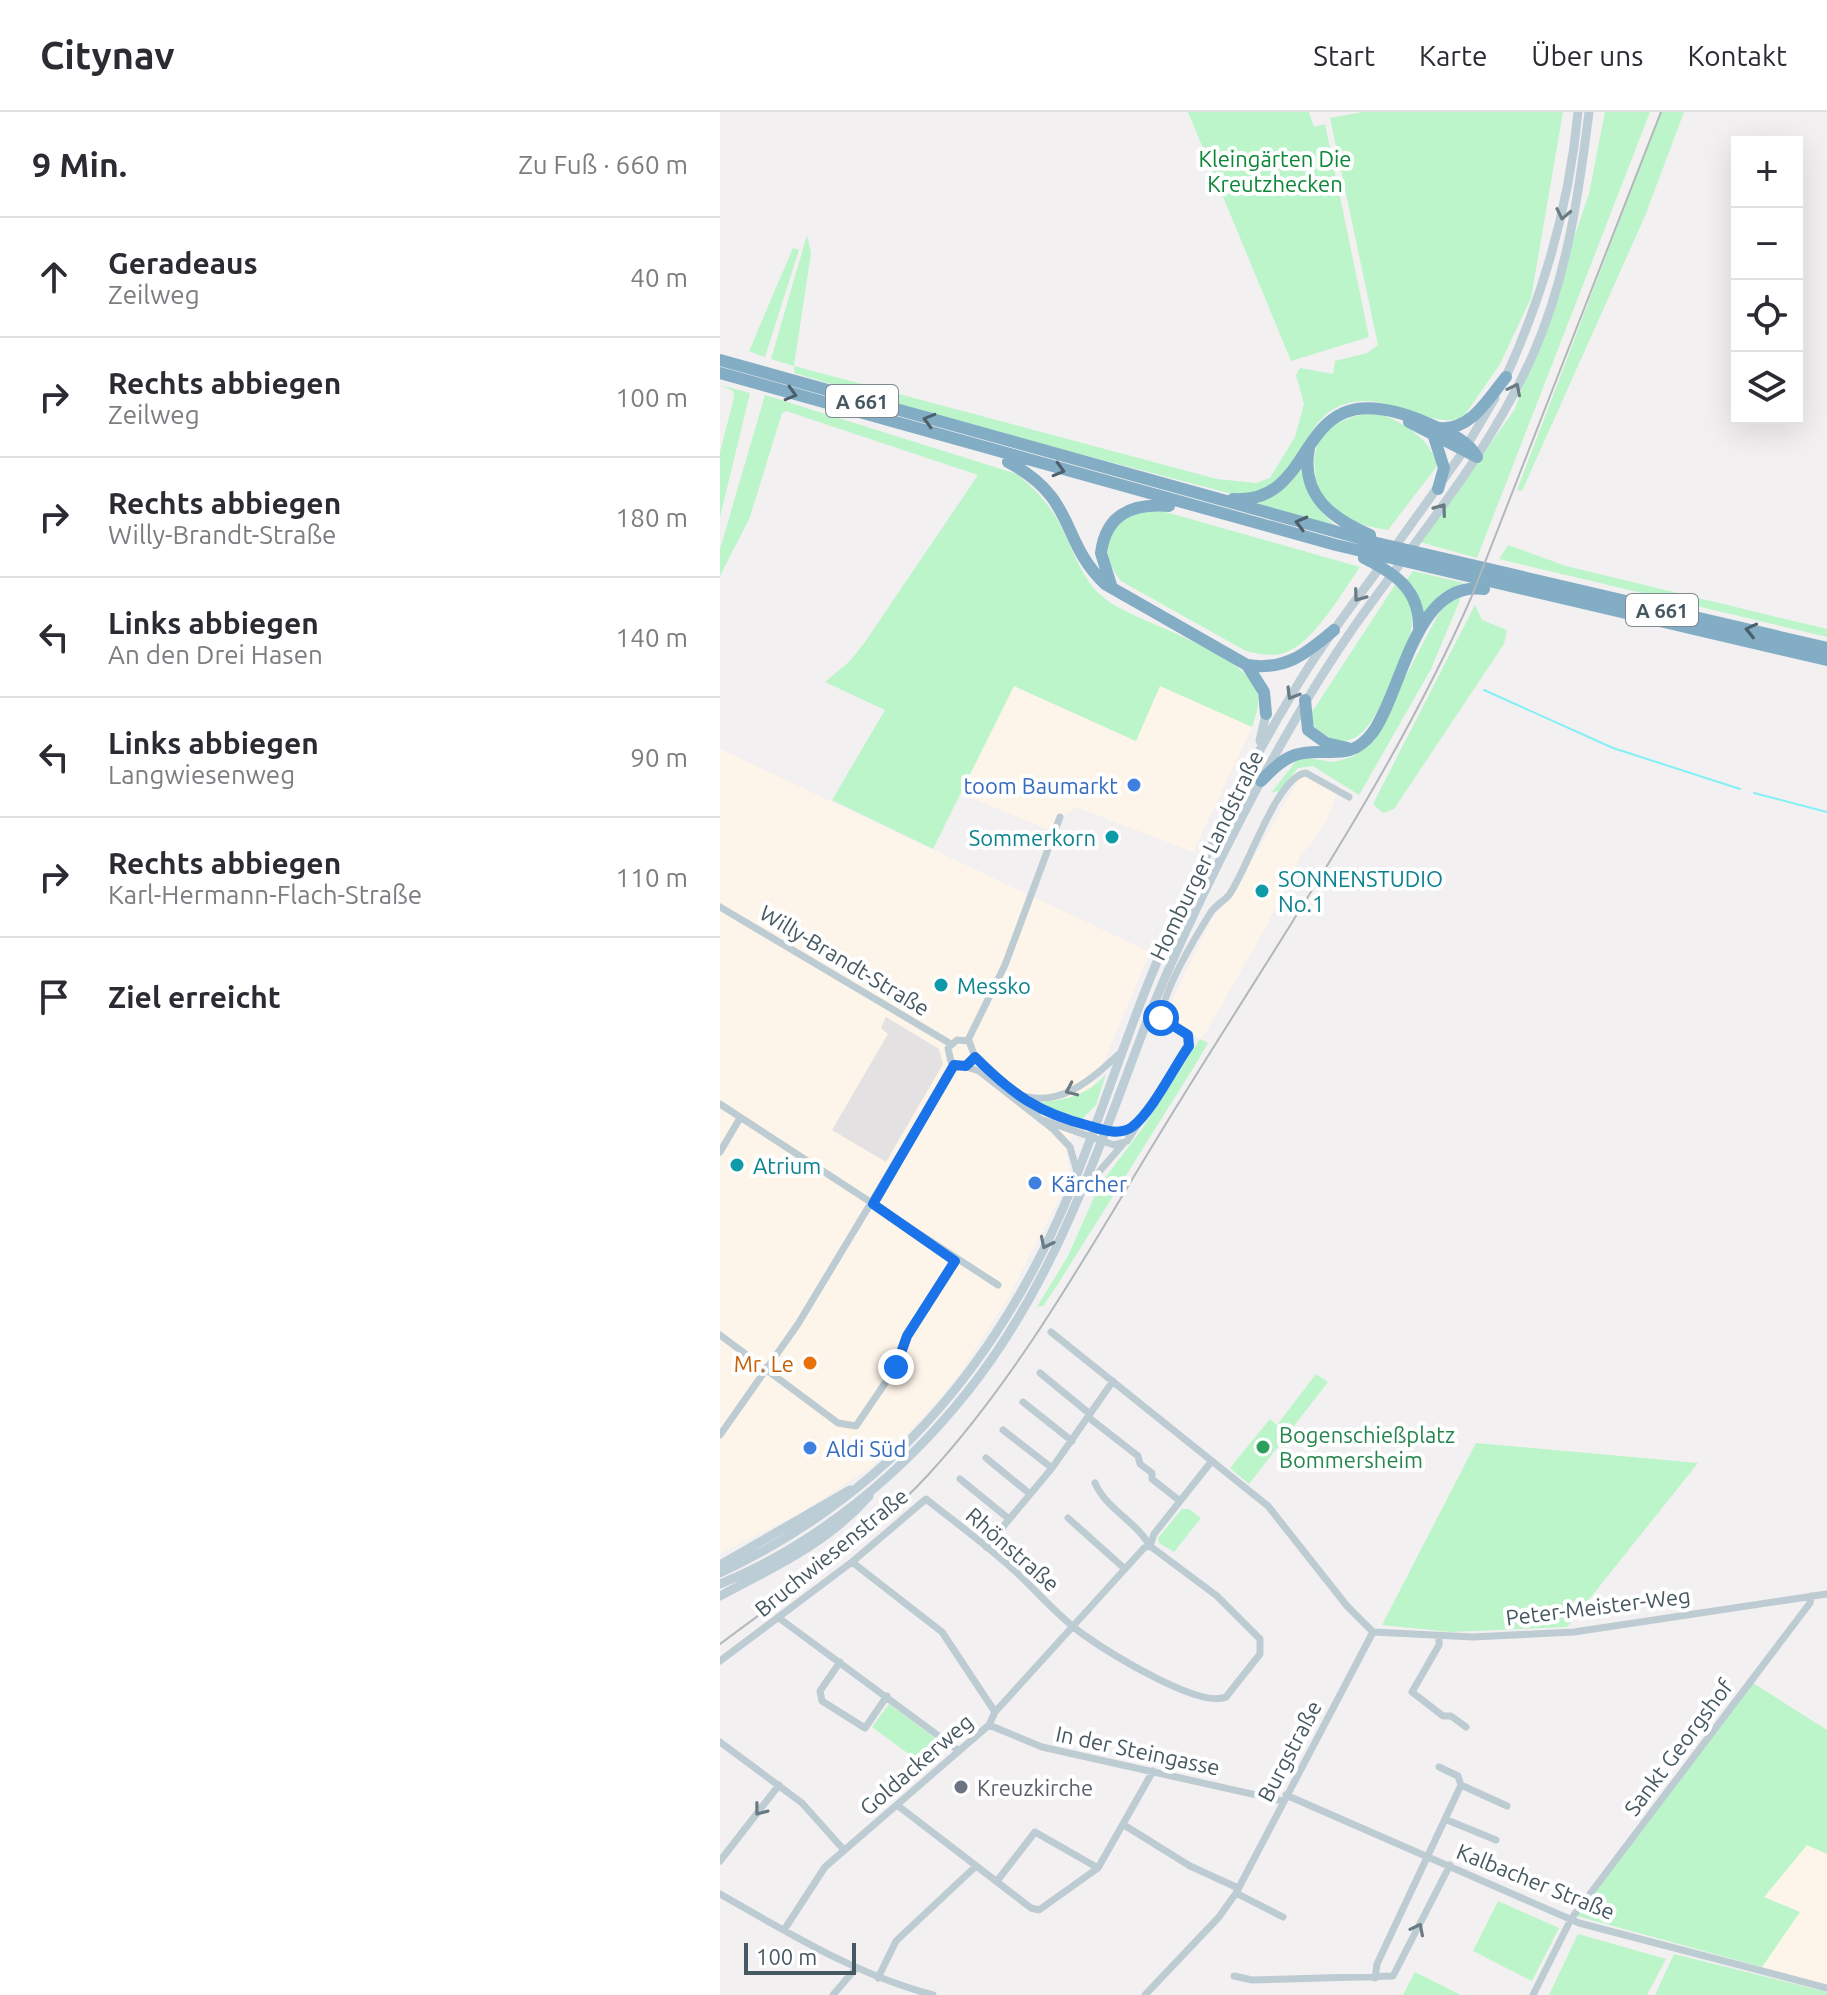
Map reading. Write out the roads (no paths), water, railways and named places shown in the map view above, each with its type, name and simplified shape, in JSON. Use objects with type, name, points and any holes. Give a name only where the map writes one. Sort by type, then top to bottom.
[{"type":"highway","name":"A 661","points":[[720,360],[1206,497],[1470,577],[1827,648]]},
{"type":"highway","name":"A 661","points":[[720,373],[1193,507],[1336,545],[1402,549],[1421,560]]},
{"type":"highway","points":[[1436,432],[1470,420],[1506,377]]},
{"type":"highway","points":[[1206,497],[1251,500],[1269,494],[1288,476],[1312,440],[1340,413],[1366,407],[1392,411],[1436,432],[1477,457]]},
{"type":"highway","points":[[1436,432],[1444,468],[1438,489]]},
{"type":"highway","name":"A 661","points":[[1312,440],[1307,469],[1316,497],[1336,519],[1373,549]]},
{"type":"highway","name":"A 661","points":[[984,449],[1033,476],[1051,494],[1089,567],[1119,593]]},
{"type":"highway","points":[[1193,507],[1143,505],[1113,521],[1102,541],[1102,564],[1119,593],[1247,665],[1267,667],[1297,660],[1334,630]]},
{"type":"highway","points":[[1373,549],[1404,583],[1416,603],[1418,635]]},
{"type":"highway","points":[[1261,781],[1276,766],[1297,754],[1336,754],[1355,747],[1376,727],[1418,635],[1437,602],[1470,577],[1494,582]]},
{"type":"highway","name":"A 661","points":[[1494,582],[1827,660]]},
{"type":"highway","points":[[1247,665],[1264,692],[1266,714]]},
{"type":"highway","points":[[1305,700],[1305,724],[1312,735],[1335,747],[1355,747]]},
{"type":"main road","name":"Homburger Landstraße","points":[[720,1573],[725,1563],[804,1529],[879,1477],[930,1420],[990,1343],[1038,1260],[1077,1172],[1120,1053],[1172,928],[1254,761],[1292,694],[1334,630],[1465,449],[1506,377],[1534,316],[1554,253],[1578,112]]},
{"type":"main road","name":"Homburger Landstraße","points":[[722,1590],[794,1546],[940,1425],[999,1348],[1053,1257],[1083,1189],[1182,936],[1261,781],[1305,700],[1477,457],[1535,350],[1566,258],[1589,112]]},
{"type":"main road","points":[[1254,761],[1266,714]]},
{"type":"main road","points":[[722,1590],[813,1546],[853,1515],[879,1477]]},
{"type":"street","points":[[1083,1189],[1123,1144],[1189,1046],[1188,1035],[1161,1018],[1174,984],[1211,914],[1230,894],[1284,791],[1297,775],[1306,773],[1349,797]]},
{"type":"street","points":[[968,1040],[1005,965],[1060,817]]},
{"type":"street","name":"Willy-Brandt-Straße","points":[[720,907],[951,1044]]},
{"type":"street","points":[[954,1065],[948,1053],[951,1044],[957,1040],[968,1040],[975,1048],[975,1057],[966,1066]]},
{"type":"street","points":[[1011,1091],[1033,1097],[1059,1096],[1092,1079],[1120,1053]]},
{"type":"street","points":[[975,1057],[1011,1091],[1039,1110],[1092,1132],[1101,1141],[1123,1144]]},
{"type":"street","points":[[954,1065],[966,1066],[986,1076],[1043,1120],[1070,1147],[1077,1172]]},
{"type":"street","points":[[720,1435],[767,1371],[873,1204],[954,1065]]},
{"type":"street","points":[[720,1104],[955,1261],[998,1285]]},
{"type":"street","points":[[720,1152],[740,1118]]},
{"type":"street","points":[[1043,1120],[1092,1132],[1124,1132],[1137,1122]]},
{"type":"street","points":[[720,1335],[838,1423],[856,1426],[896,1367],[907,1336],[955,1261]]},
{"type":"street","points":[[1051,1332],[1268,1506],[1347,1606],[1373,1632]]},
{"type":"street","points":[[1040,1373],[1138,1456],[1140,1464],[1152,1473],[1152,1479],[1180,1501]]},
{"type":"street","points":[[986,1547],[1052,1468],[1113,1381]]},
{"type":"street","points":[[1023,1402],[1072,1441]]},
{"type":"street","points":[[1003,1430],[1052,1468]]},
{"type":"street","points":[[986,1458],[1030,1494]]},
{"type":"street","name":"Goldackerweg","points":[[784,1930],[825,1867],[989,1725],[995,1712],[1144,1548],[1150,1546],[1152,1536],[1211,1462]]},
{"type":"street","points":[[960,1479],[1009,1519]]},
{"type":"street","points":[[1095,1483],[1101,1494],[1144,1533],[1150,1546]]},
{"type":"street","name":"Rhönstraße","points":[[926,1499],[986,1547],[1074,1627],[1122,1659],[1210,1699],[1226,1697],[1260,1654],[1260,1639],[1217,1596],[1157,1548],[1150,1546]]},
{"type":"street","name":"Bruchwiesenstraße","points":[[720,1661],[852,1562],[926,1499]]},
{"type":"street","points":[[1068,1518],[1125,1569]]},
{"type":"street","points":[[852,1562],[942,1632],[995,1712]]},
{"type":"street","name":"Peter-Meister-Weg","points":[[1373,1632],[1439,1636],[1588,1630],[1827,1594]]},
{"type":"street","name":"Sankt Georgshof","points":[[1533,1995],[1571,1919],[1810,1603],[1811,1596]]},
{"type":"street","points":[[779,1618],[959,1751]]},
{"type":"street","name":"Burgstraße","points":[[1145,1995],[1219,1917],[1237,1890],[1373,1632]]},
{"type":"street","points":[[1439,1636],[1439,1645],[1412,1692],[1438,1709],[1443,1716],[1451,1716],[1466,1727]]},
{"type":"street","points":[[840,1662],[820,1691],[822,1701],[865,1728],[887,1696]]},
{"type":"street","name":"In der Steingasse","points":[[989,1725],[1031,1744],[1284,1798]]},
{"type":"street","points":[[720,1742],[808,1809],[844,1850]]},
{"type":"street","points":[[1375,1978],[1377,1964],[1461,1785],[1458,1776],[1439,1767]]},
{"type":"street","points":[[897,1805],[1039,1910],[1098,1868],[1153,1771]]},
{"type":"street","points":[[720,1861],[779,1785]]},
{"type":"street","points":[[1461,1785],[1507,1806]]},
{"type":"street","name":"Kalbacher Straße","points":[[1284,1798],[1450,1865],[1571,1919],[1827,1988]]},
{"type":"street","points":[[1447,1820],[1496,1840]]},
{"type":"street","points":[[1124,1825],[1190,1866],[1283,1917]]},
{"type":"street","points":[[997,1881],[1035,1832],[1098,1868]]},
{"type":"street","points":[[1234,1976],[1242,1980],[1390,1977],[1396,1972],[1450,1865]]},
{"type":"street","points":[[878,1978],[896,1941],[976,1866]]},
{"type":"street","points":[[720,1894],[856,1968],[933,1995]]},
{"type":"street","points":[[833,1995],[856,1968]]},
{"type":"waterway","points":[[1484,690],[1613,748],[1740,789]]},
{"type":"waterway","points":[[1754,793],[1827,812]]},
{"type":"railway","points":[[720,1644],[880,1521],[905,1499],[965,1433],[1062,1294],[1334,854],[1407,728],[1471,598],[1661,112]]},
{"type":"place","name":"toom Baumarkt","points":[[1134,785]]},
{"type":"place","name":"Sommerkorn","points":[[1112,837]]},
{"type":"place","name":"SONNENSTUDIO No.1","points":[[1262,891]]},
{"type":"place","name":"Messko","points":[[941,985]]},
{"type":"place","name":"Atrium","points":[[737,1165]]},
{"type":"place","name":"Kärcher","points":[[1035,1183]]},
{"type":"place","name":"Mr. Le","points":[[810,1363]]},
{"type":"place","name":"Bogenschießplatz Bommersheim","points":[[1263,1447]]},
{"type":"place","name":"Aldi Süd","points":[[810,1448]]},
{"type":"place","name":"Kreuzkirche","points":[[961,1787]]},
{"type":"park label","name":"Kleingärten Die Kreutzhecken","points":[[1275,170]]}]
